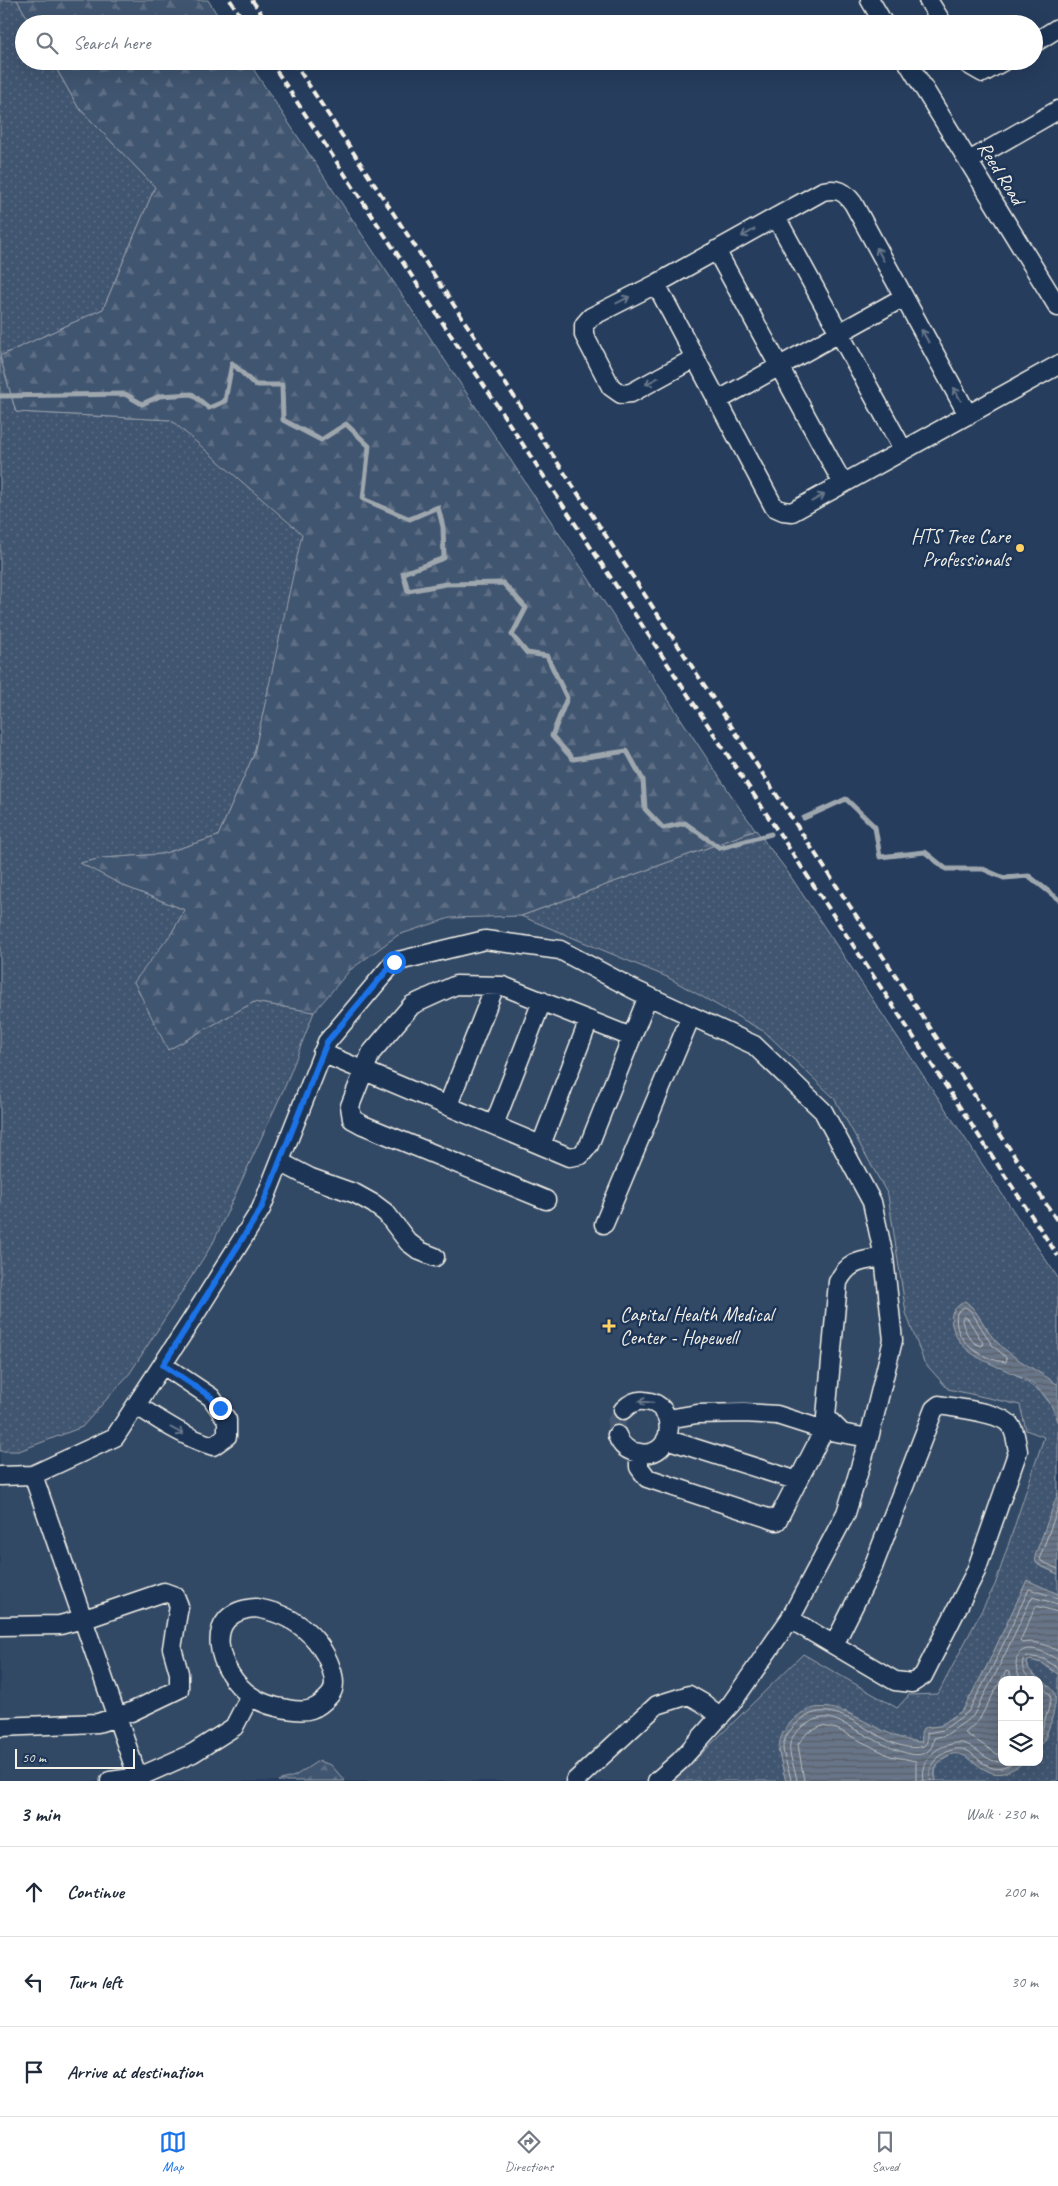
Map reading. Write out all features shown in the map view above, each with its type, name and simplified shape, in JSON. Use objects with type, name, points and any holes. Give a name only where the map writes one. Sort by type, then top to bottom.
[{"type":"street","points":[[870,0],[879,15]]},
{"type":"street","points":[[928,0],[937,15]]},
{"type":"street","points":[[1043,37],[1058,28]]},
{"type":"street","name":"Reed Road","points":[[913,70],[1058,307]]},
{"type":"street","points":[[976,70],[984,73],[989,70]]},
{"type":"street","points":[[969,161],[1058,110]]},
{"type":"street","points":[[695,358],[631,392],[621,394],[611,387],[584,336],[584,324],[591,316],[656,284],[823,191],[834,189],[844,192],[853,203],[968,414]]},
{"type":"street","points":[[776,217],[904,450]]},
{"type":"street","points":[[716,250],[843,484]]},
{"type":"street","points":[[656,284],[774,507],[783,512],[792,512],[1058,365]]},
{"type":"street","points":[[717,400],[904,297]]},
{"type":"street","points":[[0,1476],[33,1475],[115,1437],[163,1365],[261,1209],[327,1042],[394,962],[485,940],[560,950],[648,996],[754,1045],[823,1111],[872,1202],[884,1257],[893,1340],[869,1438],[846,1513],[790,1620],[731,1704],[680,1761],[657,1781]]},
{"type":"street","points":[[546,1200],[363,1126],[352,1119],[350,1106],[371,1053],[412,1004],[456,985],[503,986],[631,1037]]},
{"type":"street","points":[[448,1105],[495,986]]},
{"type":"street","points":[[322,1053],[569,1157],[581,1155],[589,1145],[648,996]]},
{"type":"street","points":[[494,1125],[542,1002]]},
{"type":"street","points":[[604,1224],[691,1016]]},
{"type":"street","points":[[541,1145],[588,1020]]},
{"type":"street","points":[[280,1162],[311,1178],[356,1194],[374,1204],[386,1213],[408,1242],[420,1251],[435,1258]]},
{"type":"street","points":[[833,1431],[826,1417],[838,1282],[844,1270],[857,1262],[884,1257]]},
{"type":"street","points":[[136,1405],[173,1429],[213,1446],[227,1436],[227,1420],[211,1397],[163,1365]]},
{"type":"street","points":[[617,1435],[624,1447],[631,1452],[648,1455],[662,1447],[670,1433],[665,1411],[650,1401],[633,1402],[624,1410]]},
{"type":"street","points":[[790,1620],[894,1681],[912,1682],[923,1676],[976,1571],[1018,1451],[1015,1434],[1009,1424],[999,1417],[939,1404],[934,1410],[873,1567],[834,1645]]},
{"type":"street","points":[[668,1419],[697,1414],[744,1413],[777,1415],[833,1431],[869,1438]]},
{"type":"street","points":[[639,1453],[639,1467],[647,1478],[777,1521],[798,1482],[833,1431]]},
{"type":"street","points":[[666,1439],[798,1482]]},
{"type":"street","points":[[33,1475],[139,1779]]},
{"type":"street","points":[[0,1626],[60,1625],[82,1620],[164,1592],[175,1596],[179,1606],[172,1648],[179,1673],[179,1689],[117,1718],[98,1723],[0,1727]]},
{"type":"street","points":[[256,1608],[272,1611],[290,1618],[306,1630],[325,1655],[334,1678],[332,1692],[318,1708],[299,1711],[272,1707],[250,1696],[224,1662],[218,1644],[219,1629],[229,1617],[244,1609],[256,1608]]},
{"type":"street","points":[[110,1781],[139,1779],[192,1753],[234,1727],[250,1696]]},
{"type":"street","points":[[575,1781],[657,1705],[689,1696],[703,1703],[720,1716]]},
{"type":"shaded area","name":"Capital Health Medical Center - Hopewell","points":[[756,830],[785,868],[1058,1278],[1058,1781],[0,1781],[0,1451],[19,1451],[286,1084],[314,1012],[350,970],[398,935],[450,918],[521,916]]},
{"type":"green space","points":[[0,0],[17,0],[26,15],[15,15],[15,70],[57,70],[78,107],[155,187],[103,309],[0,356]]},
{"type":"green space","points":[[17,0],[208,0],[217,15],[26,15]]},
{"type":"green space","points":[[57,70],[254,70],[756,830],[521,916],[450,918],[398,935],[350,970],[314,1012],[254,1002],[168,1050],[134,982],[171,934],[185,910],[124,886],[80,863],[103,858],[162,854],[218,836],[254,754],[302,534],[171,420],[16,412],[0,356],[103,309],[155,187],[78,107]]},
{"type":"green space","points":[[0,356],[16,412],[171,420],[303,534],[254,754],[218,836],[162,854],[103,858],[81,863],[124,886],[185,910],[171,934],[168,1050],[254,1002],[314,1012],[286,1084],[213,1243],[130,1373],[82,1427],[19,1451],[0,1451]]},
{"type":"green space","points":[[756,830],[785,868],[1058,1278],[1058,1385],[1017,1360],[1002,1348],[991,1336],[974,1310],[965,1301],[952,1312],[997,1365],[1009,1370],[1042,1393],[1054,1409],[1058,1421],[1058,1493],[1038,1565],[1058,1574],[1058,1594],[1027,1581],[987,1666],[963,1710],[940,1726],[928,1727],[922,1742],[897,1739],[845,1711],[778,1750],[786,1781],[668,1781],[702,1753],[803,1654],[897,1708],[909,1695],[938,1694],[995,1585],[1044,1437],[1026,1430],[1020,1405],[948,1389],[924,1362],[906,1313],[888,1195],[834,1098],[765,1032],[667,977],[521,916]]},
{"type":"green space","points":[[1030,1660],[1042,1663],[1058,1674],[1058,1781],[936,1781],[936,1767],[950,1754],[957,1753],[970,1758],[982,1768],[996,1773],[1008,1771],[1017,1766],[1043,1766],[1043,1742],[1046,1739],[1054,1692],[1043,1682],[1043,1676],[1036,1676],[1029,1670],[1027,1662]]},
{"type":"green space","points":[[318,1761],[331,1765],[345,1781],[278,1781],[295,1776]]},
{"type":"water","points":[[965,1301],[975,1310],[993,1338],[1005,1349],[1058,1385],[1058,1421],[1049,1402],[1035,1386],[975,1356],[957,1338],[951,1317],[956,1308]]},
{"type":"water","points":[[1058,1493],[1058,1574],[1036,1563],[1035,1556]]},
{"type":"water","points":[[1027,1580],[1058,1594],[1058,1674],[1042,1663],[1030,1660],[1027,1662],[1028,1667],[1035,1676],[998,1676],[998,1766],[1019,1766],[1016,1768],[1008,1772],[994,1773],[966,1757],[953,1754],[937,1765],[935,1771],[936,1781],[786,1781],[779,1750],[782,1735],[792,1721],[807,1710],[823,1707],[839,1710],[889,1733],[905,1739],[922,1742],[921,1733],[923,1728],[940,1726],[963,1710],[987,1666]]},
{"type":"water","points":[[1043,1681],[1052,1689],[1056,1698],[1051,1721],[1043,1741]]},
{"type":"waterway","points":[[0,396],[125,394],[142,404],[160,396],[192,394],[209,408],[225,401],[232,363],[255,385],[282,385],[283,420],[321,440],[346,424],[369,446],[363,499],[410,519],[438,507],[443,527],[444,558],[403,573],[408,591],[446,584],[503,583],[526,608],[512,635],[527,653],[547,656],[567,698],[552,736],[573,759],[627,751],[643,780],[645,809],[663,828],[685,823],[720,848],[771,834]]},
{"type":"waterway","points":[[804,818],[846,799],[875,827],[880,857],[925,852],[946,869],[983,869],[1004,878],[1029,876],[1058,899]]},
{"type":"tunnel","points":[[617,1435],[616,1422],[623,1410]]},
{"type":"railway","points":[[230,0],[240,15]]},
{"type":"railway","points":[[252,0],[262,15]]},
{"type":"railway","points":[[276,70],[1058,1256]]},
{"type":"railway","points":[[299,70],[1058,1222]]},
{"type":"place","name":"HTS Tree Care Professionals","points":[[1020,548]]},
{"type":"place","name":"Capital Health Medical Center - Hopewell","points":[[609,1326]]},
{"type":"route","points":[[220,1408],[211,1397],[163,1365],[261,1209],[327,1042],[394,962]]}]
